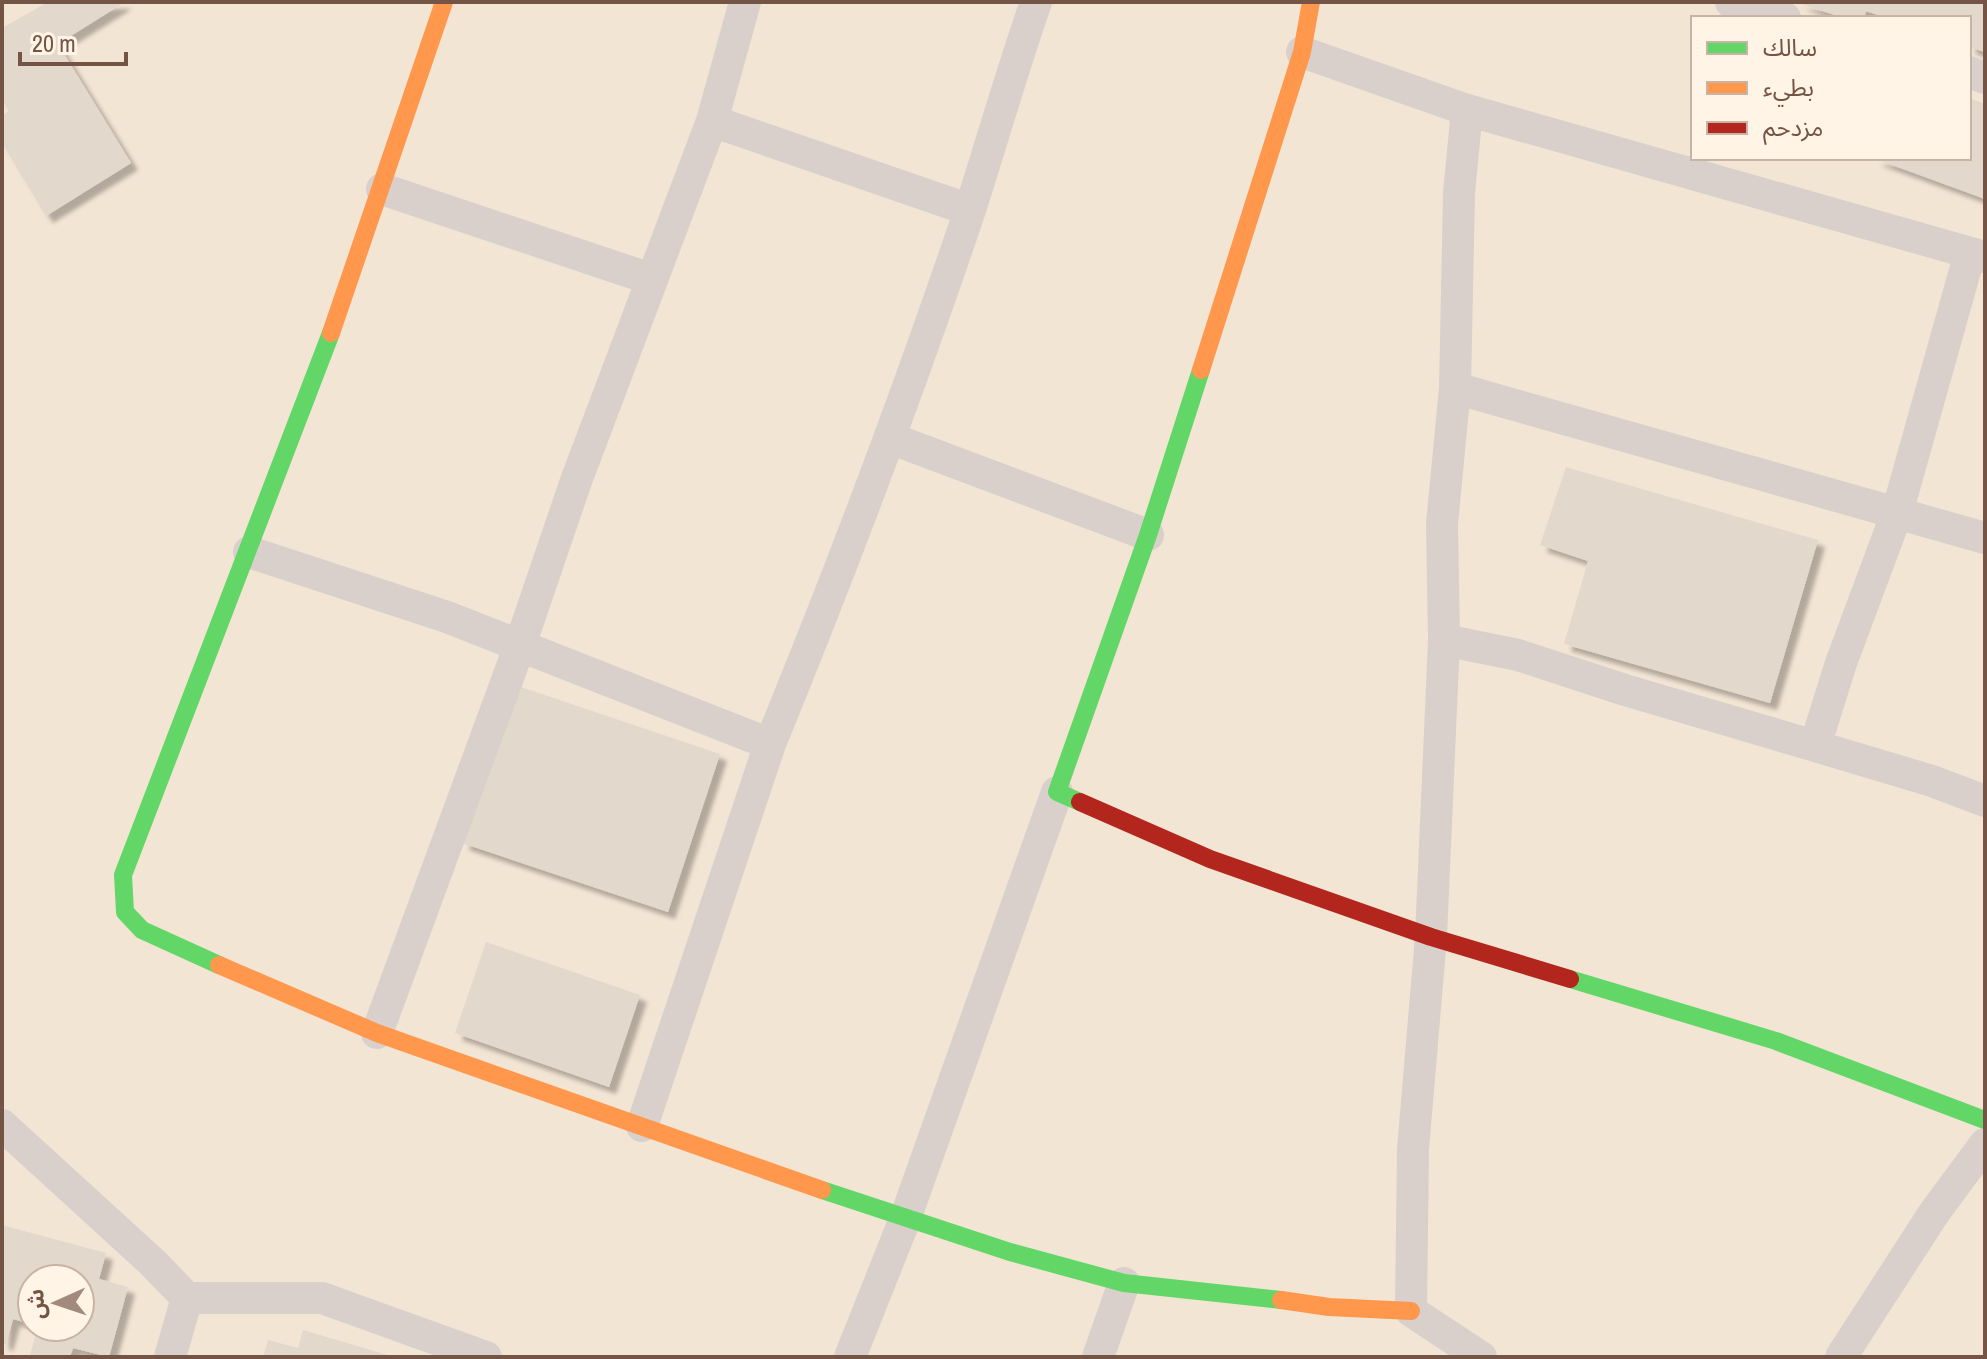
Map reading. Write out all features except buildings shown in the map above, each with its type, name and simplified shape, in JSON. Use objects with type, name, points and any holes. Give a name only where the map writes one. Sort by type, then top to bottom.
[{"type":"street","points":[[444,2],[313,384],[123,875],[125,912],[142,930],[272,990],[377,1033],[905,1219],[1124,1283],[1329,1307],[1411,1311],[1481,1357]]},
{"type":"street","points":[[377,1033],[520,645],[576,481],[712,121],[745,2]]},
{"type":"street","points":[[642,1126],[770,744],[842,568],[970,210],[1036,2]]},
{"type":"street","points":[[850,1357],[905,1219],[1148,535],[1302,52],[1311,2]]},
{"type":"street","points":[[1745,4],[1779,16]]},
{"type":"street","points":[[1302,52],[1467,110],[1977,255],[1897,513],[1841,663],[1815,746]]},
{"type":"street","points":[[1411,1311],[1413,1149],[1431,937],[1444,640],[1442,524],[1455,388],[1459,193],[1467,110]]},
{"type":"street","points":[[712,121],[970,210]]},
{"type":"street","points":[[382,189],[651,279]]},
{"type":"street","points":[[1455,388],[1985,538]]},
{"type":"street","points":[[890,438],[1148,535]]},
{"type":"street","points":[[249,552],[447,617],[770,744]]},
{"type":"street","points":[[1444,640],[1518,655],[1932,781],[1985,801]]},
{"type":"street","points":[[1057,792],[1210,859],[1431,937],[1776,1041],[1985,1120]]},
{"type":"street","points":[[2,1125],[187,1298],[322,1298],[486,1357]]},
{"type":"street","points":[[1841,1357],[1934,1213],[1985,1144]]},
{"type":"street","points":[[1098,1357],[1124,1283]]},
{"type":"street","points":[[170,1357],[187,1298]]},
{"type":"shaded area","points":[[2,2],[1985,2],[1985,1357],[2,1357]]},
{"type":"traffic: fast","points":[[219,965],[142,930],[125,912],[123,875],[331,333]]},
{"type":"traffic: fast","points":[[1080,802],[1057,792],[1148,535],[1201,370]]},
{"type":"traffic: fast","points":[[1570,979],[1776,1041],[1985,1120]]},
{"type":"traffic: fast","points":[[822,1190],[1010,1252],[1124,1283],[1281,1300]]},
{"type":"traffic: slow","points":[[331,333],[444,2]]},
{"type":"traffic: slow","points":[[1201,370],[1302,52],[1311,2]]},
{"type":"traffic: slow","points":[[219,965],[377,1033],[822,1190]]},
{"type":"traffic: slow","points":[[1281,1300],[1329,1307],[1411,1311]]},
{"type":"traffic: jam","points":[[1080,802],[1210,859],[1431,937],[1570,979]]}]
